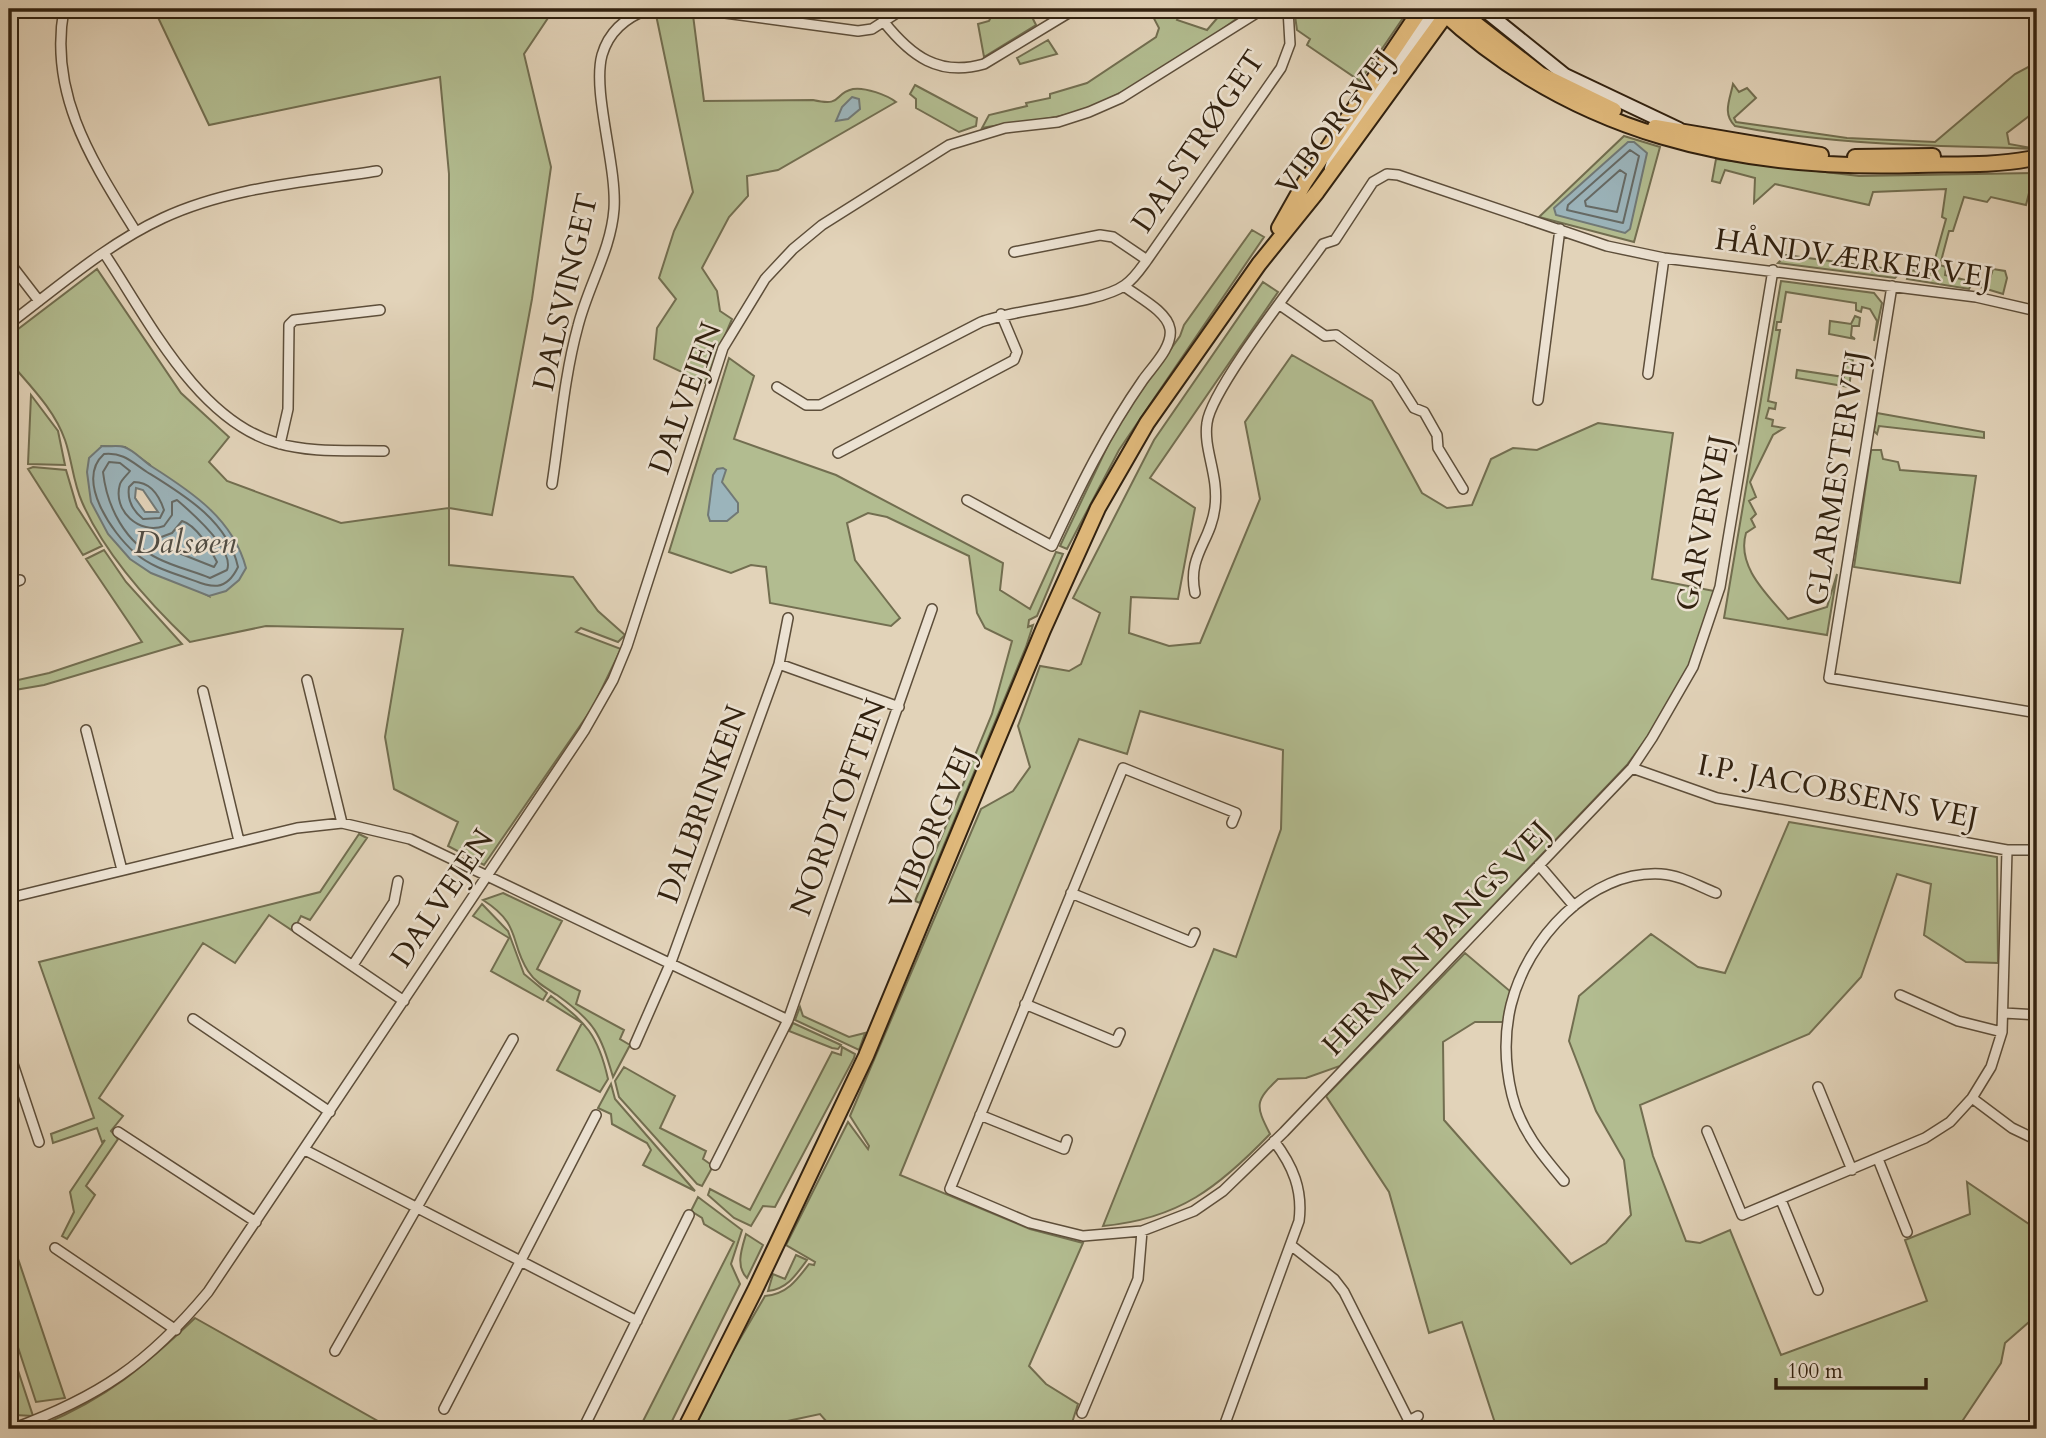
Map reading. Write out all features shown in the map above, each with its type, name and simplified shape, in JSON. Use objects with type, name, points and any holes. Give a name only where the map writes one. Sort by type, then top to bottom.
[{"type":"main road","name":"VIBORGVEJ","points":[[1259,264],[1305,182],[1421,9]]},
{"type":"main road","points":[[1483,9],[1565,75],[1683,131]]},
{"type":"main road","name":"VIBORGVEJ","points":[[685,1429],[861,1067],[1043,630],[1098,508],[1147,423],[1259,264],[1329,176],[1445,10]]},
{"type":"main road","points":[[1445,10],[1540,74],[1587,99],[1661,130],[1683,131],[1816,155],[2033,160]]},
{"type":"main road","points":[[1445,10],[1462,32],[1535,84],[1616,122],[1656,137],[1711,151],[1784,161],[1871,167],[2033,160]]},
{"type":"main road","points":[[9,1423],[11,1429]]},
{"type":"street","points":[[64,9],[60,46],[67,101],[89,154],[136,232]]},
{"type":"street","name":"DALSVINGET","points":[[552,484],[576,330],[608,243],[614,210],[613,169],[600,78],[602,57],[611,36],[622,22],[649,9]]},
{"type":"street","points":[[695,9],[840,30],[872,29],[903,9]]},
{"type":"street","points":[[884,22],[903,47],[917,57],[947,68],[972,68],[984,64],[1075,9]]},
{"type":"street","name":"DALVEJEN","points":[[11,1429],[76,1404],[116,1381],[176,1330],[208,1292],[584,731],[613,680],[640,609],[723,348],[765,279],[822,225],[949,145],[1005,128],[1058,121],[1089,112],[1121,98],[1263,9]]},
{"type":"street","name":"DALSTRØGET","points":[[1124,286],[1147,260],[1281,68],[1290,44],[1287,9]]},
{"type":"street","points":[[9,324],[104,253],[165,217],[239,193],[377,171]]},
{"type":"street","name":"HÅNDVÆRKERVEJ","points":[[1195,593],[1191,575],[1194,560],[1211,526],[1215,509],[1216,471],[1206,438],[1210,405],[1323,244],[1335,240],[1373,182],[1382,175],[1398,175],[1607,246],[1664,258],[1976,297],[2037,312]]},
{"type":"street","points":[[1538,400],[1560,229]]},
{"type":"street","name":"DALSTRØGET","points":[[1014,253],[1100,235],[1114,237],[1147,260]]},
{"type":"street","points":[[104,253],[189,379],[209,403],[255,436],[280,444],[384,451]]},
{"type":"street","points":[[1648,374],[1664,258]]},
{"type":"street","points":[[9,262],[39,301]]},
{"type":"street","name":"GARVERVEJ","points":[[1632,768],[1693,667],[1720,587],[1773,270]]},
{"type":"street","points":[[777,387],[806,405],[820,405],[1001,314],[1104,294],[1124,286],[1165,317],[1170,325],[1170,342],[1121,411],[1092,460],[1052,547],[967,500]]},
{"type":"street","name":"GLARMESTERVEJ","points":[[1892,286],[1829,678],[2037,713]]},
{"type":"street","points":[[1280,305],[1325,336],[1336,335],[1395,378],[1414,408],[1424,412],[1437,435],[1438,448],[1463,489]]},
{"type":"street","points":[[280,444],[288,409],[289,325],[294,320],[380,310]]},
{"type":"street","points":[[838,453],[1014,360],[1017,352],[1001,314]]},
{"type":"street","points":[[9,584],[20,580]]},
{"type":"street","name":"NORDTOFTEN","points":[[715,1165],[788,1020],[900,707],[932,609]]},
{"type":"street","name":"DALBRINKEN","points":[[635,1044],[671,961],[779,664],[788,618]]},
{"type":"street","points":[[779,664],[900,707]]},
{"type":"street","points":[[307,680],[341,823]]},
{"type":"street","points":[[203,691],[239,841]]},
{"type":"street","points":[[86,730],[122,870]]},
{"type":"street","name":"HERMAN BANGS VEJ","points":[[1232,823],[1236,813],[1123,768],[950,1189],[1053,1231],[1083,1236],[1142,1231],[1194,1211],[1223,1191],[1274,1141],[1632,768]]},
{"type":"street","name":"I.P. JACOBSENS VEJ","points":[[1632,768],[1717,798],[2007,850],[2037,850]]},
{"type":"street","points":[[9,898],[239,841],[297,828],[341,823],[410,839],[671,961],[788,1020]]},
{"type":"street","points":[[1707,1131],[1742,1215],[1878,1159],[1924,1138],[1950,1122],[1972,1098],[1991,1068],[2002,1032],[2007,850]]},
{"type":"street","points":[[1539,865],[1574,906]]},
{"type":"street","points":[[1564,1181],[1540,1154],[1523,1126],[1508,1076],[1506,1035],[1520,976],[1553,926],[1574,906],[1616,881],[1639,875],[1677,877],[1716,893]]},
{"type":"street","name":"DALVEJEN","points":[[353,965],[394,902],[398,881]]},
{"type":"street","points":[[1070,893],[1191,942],[1195,933]]},
{"type":"street","name":"DALVEJEN","points":[[297,928],[404,1001]]},
{"type":"street","points":[[1900,995],[1958,1021],[2002,1032]]},
{"type":"street","points":[[1025,1004],[1116,1042],[1120,1033]]},
{"type":"street","points":[[2004,1013],[2037,1015]]},
{"type":"street","points":[[193,1018],[330,1112]]},
{"type":"street","points":[[335,1351],[513,1039]]},
{"type":"street","points":[[9,1052],[39,1143]]},
{"type":"street","points":[[1818,1087],[1852,1170]]},
{"type":"street","points":[[1972,1098],[2012,1128],[2037,1140]]},
{"type":"street","points":[[444,1409],[596,1115]]},
{"type":"street","points":[[979,1115],[1064,1149],[1067,1140]]},
{"type":"street","points":[[118,1132],[256,1222]]},
{"type":"street","points":[[1223,1429],[1293,1246],[1301,1202],[1287,1158],[1274,1141]]},
{"type":"street","points":[[305,1150],[637,1321]]},
{"type":"street","points":[[1878,1159],[1907,1232]]},
{"type":"street","points":[[1781,1200],[1818,1290]]},
{"type":"street","points":[[583,1429],[690,1215]]},
{"type":"street","points":[[1082,1413],[1138,1279],[1142,1231]]},
{"type":"street","points":[[1293,1246],[1334,1279],[1344,1292],[1409,1421],[1418,1416]]},
{"type":"street","points":[[55,1248],[176,1330]]},
{"type":"green space","points":[[154,9],[554,9],[524,54],[551,167],[532,299],[492,515],[449,508],[449,174],[440,77],[209,125]]},
{"type":"green space","points":[[664,9],[693,15],[704,101],[829,102],[847,91],[864,89],[896,102],[778,170],[747,176],[748,196],[729,217],[702,268],[717,291],[720,311],[732,319],[705,383],[654,359],[657,328],[676,299],[659,278],[674,231],[693,192],[655,10]]},
{"type":"green space","points":[[1028,9],[1036,25],[984,57],[978,24],[989,21],[991,17]]},
{"type":"green space","points":[[1149,9],[1179,15],[1177,20],[1207,30],[1219,16],[1250,9],[1164,68],[1095,105],[1062,116],[982,128],[989,115],[1027,106],[1026,103],[1050,98],[1050,94],[1087,83],[1156,37],[1159,28]]},
{"type":"green space","points":[[1294,9],[1390,9],[1403,18],[1360,81],[1307,45],[1310,39],[1297,30]]},
{"type":"green space","points":[[1048,40],[1057,54],[1020,64],[1017,58]]},
{"type":"green space","points":[[2030,66],[2037,75],[2037,110],[2007,133],[2009,144],[2037,149],[1886,144],[1773,133],[1735,126],[1728,111],[1733,84],[1739,92],[1747,88],[1756,98],[1734,118],[1736,122],[1847,138],[1935,142],[2015,74]]},
{"type":"green space","points":[[915,85],[977,118],[976,126],[959,132],[916,108],[916,99],[910,94]]},
{"type":"green space","points":[[1624,136],[1660,147],[1634,242],[1539,217]]},
{"type":"green space","points":[[1716,159],[1859,176],[2034,173],[2026,205],[1991,197],[1987,202],[1964,197],[1953,231],[1949,231],[1940,265],[1946,267],[1945,275],[1973,282],[1969,289],[1907,279],[1910,270],[1931,273],[1946,219],[1942,217],[1946,189],[1873,192],[1869,205],[1775,184],[1754,203],[1755,178],[1725,170],[1720,183],[1712,181]]},
{"type":"green space","points":[[1252,230],[1264,237],[1119,450],[1067,549],[1060,546],[1119,422]]},
{"type":"green space","points":[[1786,255],[1896,270],[1897,276],[1895,278],[1778,263]]},
{"type":"green space","points":[[97,269],[181,393],[229,437],[209,462],[227,481],[341,523],[449,508],[449,565],[573,577],[598,611],[625,635],[618,642],[581,628],[576,632],[621,649],[593,707],[484,865],[448,846],[458,822],[394,789],[385,737],[403,629],[266,626],[190,642],[144,595],[103,541],[79,494],[67,448],[55,418],[9,361],[9,336]],"holes":[[[102,446],[125,447],[150,465],[209,596],[191,587]]]},
{"type":"green space","points":[[1993,269],[2005,271],[2007,278],[2003,294],[1980,287],[1981,284],[1988,285]]},
{"type":"green space","points":[[1781,281],[1874,293],[1882,303],[1874,341],[1877,321],[1870,309],[1862,307],[1861,312],[1856,310],[1856,303],[1786,292],[1781,322],[1777,322],[1776,330],[1780,330],[1768,401],[1776,403],[1775,409],[1769,408],[1766,418],[1773,420],[1772,426],[1784,428],[1773,435],[1750,482],[1756,497],[1749,501],[1756,514],[1751,519],[1755,527],[1746,533],[1744,545],[1750,569],[1763,590],[1788,619],[1827,607],[1837,574],[1827,635],[1724,618]]},
{"type":"green space","points":[[1263,282],[1278,292],[1150,478],[1195,508],[1178,599],[1131,597],[1129,633],[1169,646],[1200,643],[1260,499],[1245,422],[1292,355],[1372,401],[1422,493],[1447,508],[1472,505],[1491,459],[1513,448],[1537,450],[1598,423],[1673,433],[1652,579],[1714,591],[1688,669],[1659,721],[1627,765],[1340,1066],[1306,1078],[1278,1079],[1270,1086],[1261,1098],[1260,1110],[1270,1134],[1251,1153],[1215,1185],[1176,1208],[1130,1222],[1103,1226],[1214,949],[1236,957],[1281,829],[1283,750],[1140,711],[1127,754],[1079,739],[900,1175],[1030,1229],[1083,1243],[1029,1366],[1046,1384],[1078,1404],[1070,1429],[833,1429],[820,1414],[769,1425],[767,1429],[694,1429],[730,1356],[765,1296],[785,1289],[796,1281],[809,1264],[814,1265],[815,1262],[786,1245],[848,1122],[868,1149],[869,1146],[850,1116],[981,809],[1013,791],[1030,767],[1018,726],[1040,666],[1069,671],[1081,664],[1100,613],[1073,598],[1154,440]]},
{"type":"green space","points":[[1855,316],[1860,318],[1859,326],[1852,326],[1851,336],[1855,339],[1829,334],[1830,321],[1851,324]]},
{"type":"green space","points":[[729,358],[754,376],[734,439],[836,475],[1003,563],[1000,590],[1030,609],[1056,552],[1063,554],[1037,616],[1029,620],[1028,627],[1033,625],[1026,647],[920,903],[915,901],[992,714],[1012,641],[985,628],[977,613],[969,556],[887,517],[868,513],[847,523],[855,560],[900,618],[891,626],[770,603],[766,567],[751,565],[731,573],[669,552]]},
{"type":"green space","points":[[1847,358],[1853,359],[1849,387],[1796,378],[1797,370],[1844,377]]},
{"type":"green space","points":[[31,395],[58,431],[65,465],[28,464]]},
{"type":"green space","points":[[1877,413],[1984,432],[1984,438],[1879,426],[1877,434],[1874,431]]},
{"type":"green space","points":[[1871,450],[1881,450],[1883,459],[1898,462],[1900,470],[1976,476],[1960,583],[1854,567]]},
{"type":"green space","points":[[33,467],[66,470],[77,507],[102,546],[83,555],[28,469]]},
{"type":"green space","points":[[104,550],[126,582],[182,644],[44,685],[9,691],[9,682],[49,673],[142,642],[86,559]]},
{"type":"green space","points":[[1789,822],[1997,857],[1998,963],[1966,962],[1924,935],[1931,884],[1897,874],[1861,977],[1809,1034],[1640,1105],[1653,1156],[1686,1241],[1700,1243],[1730,1230],[1781,1355],[1927,1301],[1905,1240],[1970,1214],[1967,1182],[2029,1224],[2037,1219],[2037,1315],[2005,1343],[2001,1363],[1957,1429],[1497,1429],[1462,1322],[1429,1333],[1389,1192],[1326,1096],[1465,953],[1511,992],[1504,1022],[1475,1022],[1443,1042],[1444,1120],[1571,1264],[1606,1243],[1631,1215],[1624,1160],[1596,1111],[1569,1041],[1579,996],[1651,934],[1698,967],[1725,973]]},
{"type":"green space","points":[[359,834],[367,838],[310,920],[301,916],[293,931],[269,915],[235,963],[203,943],[99,1098],[123,1116],[111,1131],[118,1139],[86,1186],[95,1195],[67,1239],[62,1236],[74,1212],[70,1192],[105,1140],[102,1142],[97,1128],[53,1143],[51,1134],[94,1118],[39,962],[320,892]]},
{"type":"green space","points":[[503,893],[562,921],[537,969],[580,991],[576,1004],[624,1030],[620,1039],[630,1045],[613,1077],[600,1039],[588,1021],[531,975],[504,917],[483,900]]},
{"type":"green space","points":[[482,904],[508,931],[524,974],[547,993],[543,1000],[491,971],[509,938],[473,916]]},
{"type":"green space","points":[[551,996],[582,1022],[595,1040],[608,1079],[600,1092],[557,1070],[582,1023],[547,1001]]},
{"type":"green space","points":[[800,1007],[803,1016],[849,1037],[865,1033],[859,1050],[795,1020]]},
{"type":"green space","points":[[793,1023],[841,1045],[838,1049],[832,1048],[789,1031]]},
{"type":"green space","points":[[842,1047],[855,1054],[854,1058],[775,1207],[763,1206],[751,1226],[734,1218],[708,1195],[710,1189],[750,1210],[832,1052],[841,1055]]},
{"type":"green space","points":[[624,1067],[675,1096],[660,1128],[706,1151],[703,1159],[713,1166],[702,1186],[697,1184],[619,1097],[615,1081]]},
{"type":"green space","points":[[611,1084],[615,1099],[695,1191],[643,1165],[651,1150],[647,1143],[612,1124],[611,1114],[598,1108]]},
{"type":"green space","points":[[698,1197],[742,1230],[731,1264],[740,1284],[668,1429],[639,1429],[734,1242],[704,1224],[702,1218],[691,1211]]},
{"type":"green space","points":[[9,1232],[65,1398],[36,1402],[9,1320]]},
{"type":"green space","points":[[746,1234],[763,1245],[747,1278],[740,1262]]},
{"type":"green space","points":[[796,1255],[807,1260],[795,1276],[781,1287],[768,1291],[773,1274],[785,1279]]},
{"type":"green space","points":[[195,1318],[392,1429],[44,1429],[42,1425],[86,1404],[124,1379]]},
{"type":"green space","points":[[9,1343],[33,1416],[15,1415],[9,1409]]},
{"type":"water","points":[[852,97],[859,99],[860,109],[848,119],[836,121],[842,107]]},
{"type":"water","points":[[1628,142],[1634,142],[1647,153],[1630,229],[1625,233],[1556,215],[1554,208]]},
{"type":"water","name":"Dalsøen","points":[[102,446],[124,447],[196,497],[221,521],[240,551],[246,568],[239,580],[226,591],[209,596],[151,573],[130,559],[108,534],[91,502],[87,472],[89,458]],"holes":[[[136,488],[143,490],[158,512],[145,512],[135,498]]]},
{"type":"water","points":[[717,469],[726,470],[722,482],[738,503],[738,512],[727,521],[710,521],[708,515],[713,475]]}]
